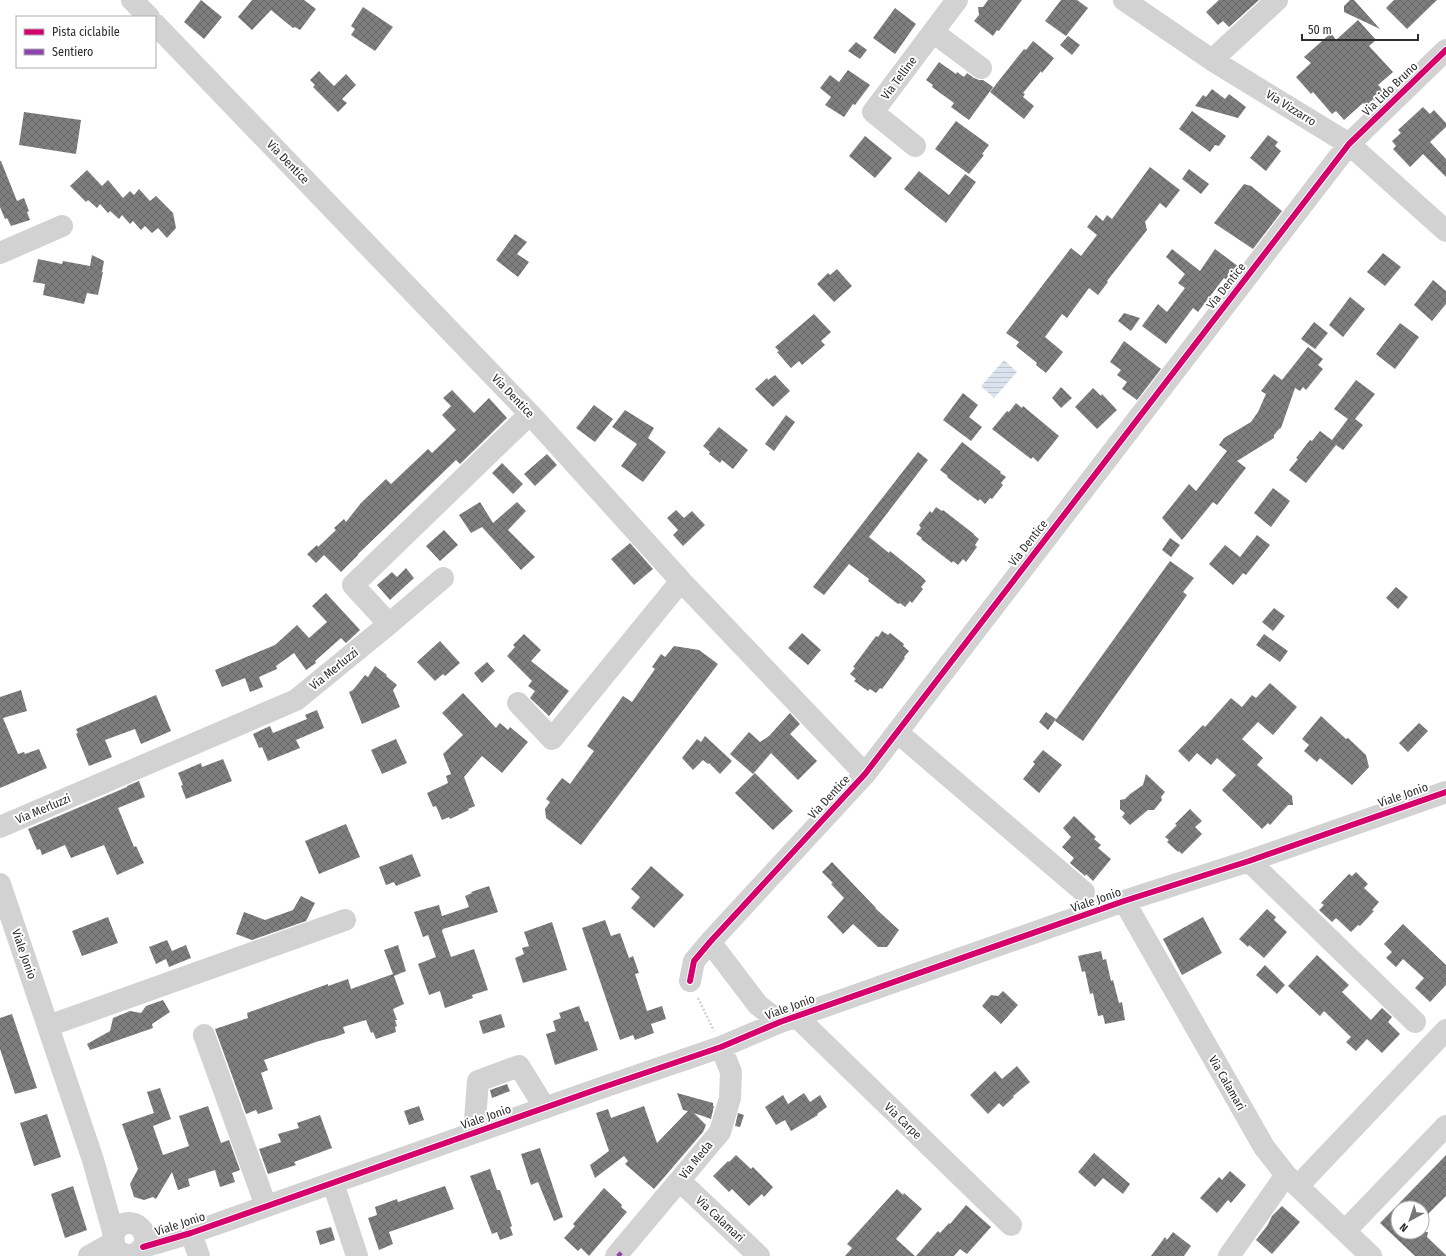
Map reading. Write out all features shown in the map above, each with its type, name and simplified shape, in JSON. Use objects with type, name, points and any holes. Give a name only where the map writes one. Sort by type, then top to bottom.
[{"type":"street","points":[[132,0],[148,16]]},
{"type":"street","name":"Via Telline","points":[[915,146],[873,112],[957,0]]},
{"type":"street","name":"Via Vizzarro","points":[[1124,0],[1212,60],[1348,144],[1446,232]]},
{"type":"street","points":[[1212,60],[1277,0]]},
{"type":"street","name":"Via Dentice","points":[[156,25],[530,414],[681,581],[865,774]]},
{"type":"street","points":[[933,32],[981,68]]},
{"type":"street","name":"Via Lido Bruno","points":[[1348,144],[1446,50]]},
{"type":"street","name":"Via Dentice","points":[[690,981],[694,961],[710,942],[865,774],[1348,144]]},
{"type":"street","points":[[0,253],[62,226]]},
{"type":"street","points":[[389,624],[353,585],[530,414]]},
{"type":"street","name":"Via Merluzzi","points":[[0,827],[296,700],[443,578]]},
{"type":"street","points":[[518,703],[552,739],[681,581]]},
{"type":"street","points":[[897,732],[1084,892]]},
{"type":"street","name":"Viale Jonio","points":[[139,1234],[191,1233],[722,1047],[788,1019],[1124,901],[1249,861],[1446,792]]},
{"type":"street","points":[[1249,861],[1415,1022]]},
{"type":"street","name":"Viale Jonio","points":[[0,884],[93,1160],[114,1247]]},
{"type":"street","name":"Via Calamari","points":[[1124,901],[1264,1147],[1292,1181],[1371,1256]]},
{"type":"street","points":[[48,1026],[345,920]]},
{"type":"street","points":[[710,942],[758,1005],[788,1019]]},
{"type":"street","points":[[751,1034],[758,1005]]},
{"type":"street","name":"Via Carpe","points":[[788,1019],[1010,1225]]},
{"type":"street","points":[[1229,1256],[1292,1181],[1446,1030]]},
{"type":"street","points":[[204,1035],[266,1206]]},
{"type":"street","name":"Via Meda","points":[[616,1256],[720,1132],[730,1098],[732,1072],[722,1047]]},
{"type":"street","points":[[474,1133],[478,1081],[519,1066],[546,1108]]},
{"type":"street","points":[[1345,1231],[1446,1126]]},
{"type":"street","name":"Viale Jonio","points":[[93,1160],[139,1234]]},
{"type":"street","name":"Via Calamari","points":[[680,1181],[759,1256]]},
{"type":"street","points":[[333,1182],[357,1256]]},
{"type":"street","points":[[89,1256],[114,1247],[131,1255],[140,1251],[139,1234],[123,1225],[119,1227],[114,1247]]},
{"type":"street","name":"Viale Jonio","points":[[139,1234],[213,1225]]},
{"type":"street","points":[[191,1233],[199,1256]]},
{"type":"path","points":[[690,981],[722,1047]]},
{"type":"shaded area","points":[[1004,360],[1017,372],[994,398],[981,386]]},
{"type":"building","points":[[201,0],[222,17],[204,39],[184,22]]},
{"type":"building","points":[[252,0],[304,0],[316,9],[300,30],[295,27],[293,28],[271,10],[252,30],[238,17]]},
{"type":"building","points":[[988,0],[1022,0],[999,31],[997,30],[993,36],[974,21],[979,15],[978,7],[983,7]]},
{"type":"building","points":[[1061,0],[1077,0],[1088,8],[1066,36],[1045,21]]},
{"type":"building","points":[[1219,0],[1259,0],[1229,27],[1223,21],[1218,25],[1206,12]]},
{"type":"building","points":[[1350,0],[1354,0],[1380,29],[1344,12],[1344,6]]},
{"type":"building","points":[[1394,0],[1437,0],[1407,29],[1386,8]]},
{"type":"building","points":[[363,7],[393,27],[375,51],[351,35],[355,29],[351,26]]},
{"type":"building","points":[[895,8],[916,24],[895,54],[873,38]]},
{"type":"building","points":[[1358,20],[1376,40],[1369,46],[1393,72],[1378,85],[1384,91],[1374,101],[1373,99],[1366,106],[1363,103],[1344,120],[1336,111],[1332,114],[1313,92],[1311,94],[1296,77],[1311,63],[1304,57],[1331,33],[1336,40]]},
{"type":"building","points":[[1068,36],[1080,45],[1072,55],[1060,45]]},
{"type":"building","points":[[1033,41],[1054,58],[1023,93],[1025,94],[1023,97],[1034,106],[1024,119],[990,92],[1024,49],[1026,50]]},
{"type":"building","points":[[856,42],[867,50],[860,59],[848,51]]},
{"type":"building","points":[[939,62],[956,74],[957,72],[964,77],[967,73],[974,78],[983,80],[993,87],[969,120],[951,107],[954,103],[932,87],[933,85],[926,80]]},
{"type":"building","points":[[848,70],[870,85],[855,105],[853,104],[844,117],[825,105],[831,97],[820,88],[830,75],[839,82]]},
{"type":"building","points":[[319,71],[334,86],[346,74],[356,85],[342,99],[347,103],[338,112],[313,87],[315,85],[310,80]]},
{"type":"building","points":[[1212,89],[1225,99],[1229,94],[1246,107],[1238,118],[1195,106],[1203,95],[1206,97]]},
{"type":"building","points":[[1423,107],[1430,114],[1434,110],[1446,123],[1446,127],[1430,142],[1446,159],[1446,177],[1423,154],[1410,167],[1393,149],[1396,146],[1392,141],[1401,133],[1398,130]]},
{"type":"building","points":[[1192,111],[1226,136],[1219,146],[1215,145],[1210,152],[1179,129]]},
{"type":"building","points":[[24,112],[81,120],[76,154],[19,145]]},
{"type":"building","points":[[956,121],[989,145],[982,154],[984,155],[969,174],[935,149]]},
{"type":"building","points":[[1268,135],[1278,142],[1275,146],[1281,151],[1266,171],[1250,158]]},
{"type":"building","points":[[865,136],[892,158],[875,178],[849,156]]},
{"type":"building","points":[[0,161],[17,201],[24,198],[29,211],[27,212],[30,220],[11,226],[7,218],[5,219],[0,207]]},
{"type":"building","points":[[1150,167],[1180,190],[1166,208],[1160,203],[1145,222],[1147,230],[1107,281],[1108,282],[1098,295],[1089,288],[1067,318],[1062,314],[1045,337],[1063,352],[1046,373],[1036,365],[1037,363],[1016,346],[1019,342],[1006,333],[1071,248],[1081,256],[1097,235],[1087,227],[1096,215],[1103,221],[1107,215],[1112,219]]},
{"type":"building","points":[[1189,169],[1209,184],[1201,194],[1182,179]]},
{"type":"building","points":[[87,170],[102,186],[108,180],[123,198],[130,191],[134,195],[139,189],[150,201],[156,196],[173,213],[176,228],[167,238],[158,228],[152,233],[145,226],[141,230],[133,221],[130,224],[122,215],[119,219],[110,211],[108,213],[100,204],[97,208],[88,200],[86,202],[70,186]]},
{"type":"building","points":[[919,171],[949,195],[965,174],[976,182],[946,223],[904,189]]},
{"type":"building","points":[[1244,184],[1251,186],[1282,211],[1253,249],[1214,223]]},
{"type":"building","points":[[515,234],[527,242],[517,254],[529,262],[518,277],[496,260]]},
{"type":"building","points":[[1172,249],[1200,271],[1215,249],[1239,267],[1228,281],[1224,278],[1198,312],[1193,308],[1166,344],[1142,326],[1158,304],[1167,312],[1185,288],[1178,283],[1185,274],[1166,257]]},
{"type":"building","points":[[1383,253],[1401,267],[1385,286],[1367,272]]},
{"type":"building","points":[[92,255],[104,261],[103,272],[98,295],[87,293],[84,304],[43,295],[45,284],[33,282],[38,259],[62,264],[63,261],[90,266]]},
{"type":"building","points":[[837,269],[852,286],[834,302],[817,284],[828,273],[830,275]]},
{"type":"building","points":[[1433,280],[1446,291],[1446,304],[1432,321],[1414,305]]},
{"type":"building","points":[[1350,297],[1365,309],[1343,337],[1329,325]]},
{"type":"building","points":[[1124,313],[1140,318],[1131,331],[1118,321]]},
{"type":"building","points":[[814,314],[831,332],[821,341],[825,345],[802,365],[799,361],[791,368],[777,352],[779,351],[775,347]]},
{"type":"building","points":[[1314,322],[1328,333],[1315,349],[1301,339]]},
{"type":"building","points":[[1400,323],[1419,337],[1395,369],[1376,354]]},
{"type":"building","points":[[1124,341],[1161,369],[1137,400],[1122,389],[1127,382],[1117,375],[1121,370],[1110,362]]},
{"type":"building","points":[[1308,347],[1323,359],[1318,365],[1323,369],[1306,390],[1303,387],[1300,391],[1295,388],[1281,428],[1274,435],[1274,438],[1237,461],[1246,468],[1217,505],[1213,502],[1182,540],[1162,518],[1189,484],[1196,491],[1227,451],[1219,445],[1224,438],[1251,422],[1258,412],[1266,394],[1261,391],[1274,374],[1282,380]]},
{"type":"building","points":[[775,375],[790,391],[773,407],[755,389],[767,378],[768,380]]},
{"type":"building","points":[[1356,380],[1375,394],[1355,419],[1363,425],[1343,450],[1336,445],[1306,483],[1289,470],[1310,440],[1312,441],[1320,431],[1332,440],[1348,419],[1334,409]]},
{"type":"building","points":[[1061,387],[1072,398],[1061,408],[1052,398]]},
{"type":"building","points":[[1093,388],[1101,396],[1102,394],[1117,410],[1097,429],[1075,407]]},
{"type":"building","points":[[452,390],[474,413],[489,398],[507,418],[460,464],[456,460],[341,572],[324,555],[316,563],[307,554],[317,545],[318,547],[336,530],[334,528],[344,519],[346,522],[361,503],[386,479],[391,484],[428,449],[432,453],[456,430],[442,415],[451,406],[443,398]]},
{"type":"building","points":[[963,393],[978,405],[969,417],[982,427],[971,441],[943,420]]},
{"type":"building","points":[[1016,403],[1022,408],[1023,406],[1059,436],[1038,462],[1033,457],[1031,459],[992,429]]},
{"type":"building","points":[[594,405],[613,419],[595,442],[576,428]]},
{"type":"building","points":[[625,410],[654,428],[648,438],[666,452],[643,482],[621,466],[637,444],[612,427]]},
{"type":"building","points":[[786,415],[795,422],[774,451],[765,444]]},
{"type":"building","points":[[719,427],[748,450],[733,469],[722,460],[720,463],[709,454],[710,452],[703,446]]},
{"type":"building","points":[[962,442],[1006,477],[1001,483],[1003,485],[992,499],[990,498],[985,504],[980,499],[978,501],[940,470]]},
{"type":"building","points":[[918,452],[928,460],[869,537],[889,553],[890,551],[921,576],[926,581],[921,587],[923,589],[912,603],[910,601],[905,607],[900,603],[898,604],[881,591],[868,581],[869,579],[849,564],[824,595],[813,587]]},
{"type":"building","points":[[547,454],[557,465],[535,486],[524,474]]},
{"type":"building","points":[[502,463],[523,484],[513,494],[492,473]]},
{"type":"building","points":[[1273,488],[1290,501],[1271,527],[1254,513]]},
{"type":"building","points":[[480,502],[493,523],[517,502],[526,511],[508,530],[535,557],[521,570],[482,527],[471,533],[459,515]]},
{"type":"building","points":[[936,507],[942,511],[943,510],[979,539],[975,545],[977,547],[966,562],[963,559],[958,565],[953,561],[952,563],[916,534],[921,528],[919,525],[930,511],[932,513]]},
{"type":"building","points":[[676,510],[684,518],[692,511],[705,525],[683,546],[673,535],[678,530],[667,518]]},
{"type":"building","points":[[444,530],[458,545],[440,561],[426,546]]},
{"type":"building","points":[[1257,535],[1270,545],[1246,575],[1243,573],[1233,585],[1209,564],[1225,545],[1240,557]]},
{"type":"building","points":[[1170,538],[1180,545],[1171,557],[1162,550]]},
{"type":"building","points":[[630,543],[653,569],[634,585],[611,559]]},
{"type":"building","points":[[1170,561],[1194,578],[1183,592],[1187,595],[1083,741],[1055,721]]},
{"type":"building","points":[[406,568],[414,578],[390,600],[377,585],[392,572],[397,577]]},
{"type":"building","points":[[1396,587],[1408,597],[1398,609],[1386,598]]},
{"type":"building","points":[[326,593],[360,630],[346,643],[341,638],[315,661],[316,663],[306,670],[294,653],[276,666],[277,669],[259,677],[263,687],[250,692],[245,678],[222,687],[215,670],[275,645],[297,625],[309,638],[327,622],[312,606]]},
{"type":"building","points":[[1274,608],[1285,616],[1273,631],[1262,622]]},
{"type":"building","points":[[882,631],[888,635],[890,633],[904,644],[903,646],[909,651],[882,689],[880,688],[876,693],[870,689],[868,691],[854,681],[856,679],[850,674],[855,668],[853,667],[876,636],[878,637]]},
{"type":"building","points":[[802,633],[821,650],[808,665],[788,648]]},
{"type":"building","points":[[524,634],[541,650],[531,661],[569,691],[549,716],[530,698],[535,691],[528,686],[532,681],[507,656],[515,647],[513,645]]},
{"type":"building","points":[[1264,634],[1288,651],[1280,662],[1256,645]]},
{"type":"building","points":[[440,641],[460,663],[445,676],[443,674],[435,681],[417,662]]},
{"type":"building","points":[[674,646],[699,650],[718,664],[581,845],[546,818],[545,809],[550,802],[546,799],[562,778],[570,784],[594,751],[587,746],[623,696],[632,702],[655,669],[652,667],[661,654],[665,657]]},
{"type":"building","points":[[487,662],[495,671],[482,683],[474,673]]},
{"type":"building","points":[[375,666],[397,685],[393,690],[400,707],[362,724],[349,692],[353,690],[365,675],[368,677]]},
{"type":"building","points":[[1270,683],[1297,707],[1273,735],[1258,722],[1242,739],[1263,758],[1257,765],[1292,796],[1293,805],[1288,805],[1270,825],[1268,823],[1262,829],[1222,790],[1236,775],[1217,758],[1211,765],[1197,753],[1189,762],[1178,751],[1203,725],[1205,727],[1231,698],[1242,707],[1252,695],[1256,698]]},
{"type":"building","points":[[21,690],[27,711],[3,718],[18,754],[24,752],[25,754],[39,749],[47,768],[0,788],[0,697]]},
{"type":"building","points":[[463,693],[496,728],[500,723],[508,730],[510,727],[528,742],[502,773],[482,756],[464,777],[475,806],[450,819],[449,817],[442,820],[436,806],[433,807],[427,793],[448,783],[446,776],[451,774],[443,754],[463,735],[442,713]]},
{"type":"building","points":[[156,695],[171,731],[141,744],[135,729],[105,740],[112,757],[89,766],[76,734],[78,733],[76,729]]},
{"type":"building","points":[[317,710],[324,728],[296,740],[300,748],[268,761],[262,747],[259,748],[253,734],[270,726],[273,733],[307,719],[305,715]]},
{"type":"building","points":[[1046,712],[1056,719],[1048,730],[1039,722]]},
{"type":"building","points":[[790,713],[800,724],[790,734],[817,761],[798,780],[771,753],[753,774],[730,754],[749,732],[760,742],[769,736]]},
{"type":"building","points":[[1321,716],[1366,755],[1369,767],[1352,785],[1320,758],[1317,762],[1304,751],[1309,745],[1302,739]]},
{"type":"building","points":[[1419,723],[1428,731],[1408,752],[1399,743]]},
{"type":"building","points":[[705,736],[732,761],[720,774],[709,763],[708,764],[703,760],[693,770],[682,758],[697,739],[701,742]]},
{"type":"building","points":[[396,739],[407,763],[382,774],[371,750]]},
{"type":"building","points":[[1043,750],[1062,765],[1039,793],[1023,779],[1035,764],[1033,762]]},
{"type":"building","points":[[223,759],[232,781],[186,799],[181,786],[183,785],[178,773],[201,763],[202,767]]},
{"type":"building","points":[[755,773],[793,811],[773,830],[735,793]]},
{"type":"building","points":[[1146,774],[1165,792],[1161,797],[1162,800],[1154,810],[1148,810],[1130,825],[1122,817],[1125,813],[1120,809],[1120,800],[1125,799],[1143,785]]},
{"type":"building","points":[[139,781],[145,797],[118,808],[134,847],[136,846],[144,863],[117,875],[104,845],[71,858],[65,845],[42,855],[40,849],[37,850],[28,829]]},
{"type":"building","points":[[1190,809],[1202,821],[1195,827],[1202,834],[1182,854],[1167,842],[1169,840],[1165,837]]},
{"type":"building","points":[[1074,816],[1096,837],[1094,839],[1101,845],[1098,848],[1111,859],[1093,881],[1070,863],[1074,858],[1062,847],[1071,837],[1063,828]]},
{"type":"building","points":[[346,824],[360,857],[319,874],[305,841]]},
{"type":"building","points":[[412,854],[421,876],[396,886],[394,882],[386,885],[379,867]]},
{"type":"building","points":[[832,862],[875,908],[899,930],[887,947],[878,947],[853,924],[843,934],[827,917],[844,898],[831,884],[833,883],[822,872]]},
{"type":"building","points":[[651,866],[684,895],[654,928],[631,908],[640,897],[631,889]]},
{"type":"building","points":[[1356,872],[1368,884],[1364,888],[1379,902],[1372,910],[1374,911],[1360,926],[1358,925],[1351,932],[1336,918],[1332,922],[1319,910],[1324,905],[1321,903],[1349,874],[1352,876]]},
{"type":"building","points":[[489,886],[498,912],[443,929],[442,931],[451,957],[474,949],[488,990],[472,995],[473,998],[445,1008],[440,991],[429,995],[418,964],[436,957],[428,935],[423,937],[414,912],[439,905],[442,916],[469,907],[465,896],[472,893],[471,892]]},
{"type":"building","points":[[301,896],[315,903],[306,921],[252,940],[236,934],[244,912],[265,920],[293,910]]},
{"type":"building","points":[[1267,909],[1276,917],[1274,920],[1287,932],[1264,958],[1249,945],[1248,947],[1239,939]]},
{"type":"building","points":[[108,917],[118,943],[82,956],[72,931]]},
{"type":"building","points":[[1203,917],[1222,953],[1182,975],[1163,939]]},
{"type":"building","points":[[605,920],[611,936],[620,933],[629,958],[633,956],[639,973],[635,974],[647,1011],[662,1006],[666,1019],[651,1024],[654,1033],[635,1040],[633,1035],[620,1040],[582,928]]},
{"type":"building","points":[[552,922],[567,970],[523,983],[515,958],[524,954],[522,948],[529,946],[524,932]]},
{"type":"building","points":[[1403,924],[1446,965],[1446,985],[1430,1002],[1415,988],[1424,978],[1403,959],[1396,967],[1386,958],[1392,952],[1384,944]]},
{"type":"building","points":[[167,940],[172,951],[186,945],[191,958],[169,967],[166,959],[156,964],[149,947]]},
{"type":"building","points":[[398,945],[406,971],[394,976],[404,1004],[393,1009],[397,1020],[395,1020],[397,1026],[395,1027],[396,1032],[376,1039],[373,1032],[371,1033],[366,1020],[343,1027],[345,1033],[335,1037],[264,1060],[268,1070],[261,1073],[273,1109],[258,1114],[256,1110],[246,1114],[215,1029],[248,1018],[247,1013],[328,984],[328,986],[348,979],[351,989],[393,974],[384,950]]},
{"type":"building","points":[[1101,951],[1103,960],[1106,959],[1111,981],[1113,980],[1119,1003],[1122,1002],[1125,1020],[1105,1024],[1103,1015],[1098,1016],[1093,993],[1090,994],[1085,971],[1082,972],[1078,956]]},
{"type":"building","points":[[1317,955],[1349,985],[1342,992],[1371,1020],[1382,1008],[1392,1017],[1388,1022],[1400,1034],[1382,1053],[1367,1039],[1356,1051],[1346,1042],[1351,1037],[1324,1011],[1320,1016],[1288,986]]},
{"type":"building","points":[[1265,965],[1285,985],[1277,994],[1256,975]]},
{"type":"building","points":[[1003,991],[1018,1005],[1001,1024],[982,1006],[991,995],[998,996]]},
{"type":"building","points":[[163,1000],[170,1012],[152,1024],[153,1028],[90,1050],[87,1044],[110,1031],[113,1018],[130,1011],[141,1013],[146,1006]]},
{"type":"building","points":[[579,1006],[585,1022],[588,1021],[598,1050],[555,1065],[546,1034],[556,1031],[553,1021],[561,1018],[559,1013]]},
{"type":"building","points":[[12,1014],[37,1088],[15,1094],[0,1049],[0,1018]]},
{"type":"building","points":[[501,1014],[505,1027],[483,1034],[479,1021]]},
{"type":"building","points":[[1017,1066],[1030,1082],[1013,1096],[1014,1097],[1003,1107],[999,1103],[988,1114],[970,1095],[995,1071],[1002,1079]]},
{"type":"building","points":[[507,1084],[510,1091],[492,1098],[490,1090]]},
{"type":"building","points":[[160,1088],[171,1119],[153,1126],[163,1155],[189,1146],[179,1116],[208,1106],[221,1143],[229,1140],[240,1170],[232,1173],[235,1182],[220,1187],[215,1170],[188,1179],[190,1186],[178,1190],[172,1172],[156,1199],[153,1197],[144,1200],[134,1197],[130,1184],[138,1169],[122,1124],[154,1113],[147,1092]]},
{"type":"building","points":[[677,1093],[713,1103],[714,1106],[711,1119],[694,1113],[706,1125],[703,1132],[654,1189],[625,1164],[628,1161],[624,1156],[595,1178],[590,1165],[609,1151],[596,1113],[608,1109],[611,1118],[644,1106],[657,1143],[688,1111],[683,1110]]},
{"type":"building","points":[[804,1093],[810,1102],[820,1095],[827,1107],[817,1114],[818,1115],[791,1131],[785,1120],[776,1125],[765,1107],[783,1095],[788,1104]]},
{"type":"building","points":[[419,1106],[424,1120],[409,1125],[404,1111]]},
{"type":"building","points":[[738,1113],[744,1115],[740,1127],[735,1126]]},
{"type":"building","points":[[47,1114],[61,1157],[34,1166],[20,1123]]},
{"type":"building","points":[[320,1115],[332,1148],[294,1162],[296,1165],[268,1174],[259,1149],[281,1142],[278,1134],[299,1128],[297,1123]]},
{"type":"building","points":[[540,1148],[563,1217],[554,1221],[538,1182],[531,1185],[521,1154]]},
{"type":"building","points":[[1094,1153],[1130,1184],[1123,1194],[1103,1178],[1095,1187],[1078,1172]]},
{"type":"building","points":[[736,1155],[751,1169],[753,1167],[773,1187],[764,1197],[762,1194],[749,1206],[732,1189],[729,1192],[713,1176]]},
{"type":"building","points":[[1446,1155],[1446,1196],[1430,1212],[1430,1200],[1402,1200]]},
{"type":"building","points":[[490,1169],[497,1190],[500,1190],[512,1226],[510,1227],[513,1235],[500,1240],[497,1232],[492,1234],[470,1176]]},
{"type":"building","points":[[1230,1171],[1246,1185],[1231,1203],[1228,1200],[1217,1213],[1200,1198],[1219,1177],[1222,1180]]},
{"type":"building","points":[[73,1186],[87,1230],[65,1238],[51,1194]]},
{"type":"building","points":[[445,1186],[454,1209],[389,1232],[393,1244],[379,1250],[368,1218],[377,1215],[375,1207],[397,1199],[398,1202]]},
{"type":"building","points":[[604,1188],[622,1205],[621,1207],[627,1212],[589,1256],[581,1248],[578,1251],[564,1238],[575,1226],[573,1224]]},
{"type":"building","points":[[897,1189],[903,1195],[904,1193],[922,1209],[896,1239],[915,1256],[845,1256],[852,1248],[847,1244]]},
{"type":"building","points":[[966,1205],[991,1227],[967,1254],[960,1249],[954,1256],[916,1256],[938,1231],[940,1233],[949,1223],[950,1224]]},
{"type":"building","points":[[1282,1206],[1300,1222],[1272,1254],[1256,1240],[1267,1226],[1272,1216]]},
{"type":"building","points":[[1390,1213],[1390,1232],[1380,1223]]},
{"type":"building","points":[[331,1227],[335,1240],[320,1245],[316,1231]]},
{"type":"building","points":[[1173,1232],[1191,1246],[1184,1256],[1151,1256],[1165,1237],[1167,1240]]},
{"type":"building","points":[[1398,1240],[1430,1240],[1446,1255],[1446,1256],[1415,1256]]},
{"type":"marked path","points":[[618,1253],[621,1256]]},
{"type":"cycle path","points":[[690,981],[694,961],[710,942],[865,774],[1349,144],[1446,50]]},
{"type":"cycle path","points":[[143,1247],[191,1233],[721,1047],[780,1022],[1124,901],[1249,861],[1446,792]]}]
